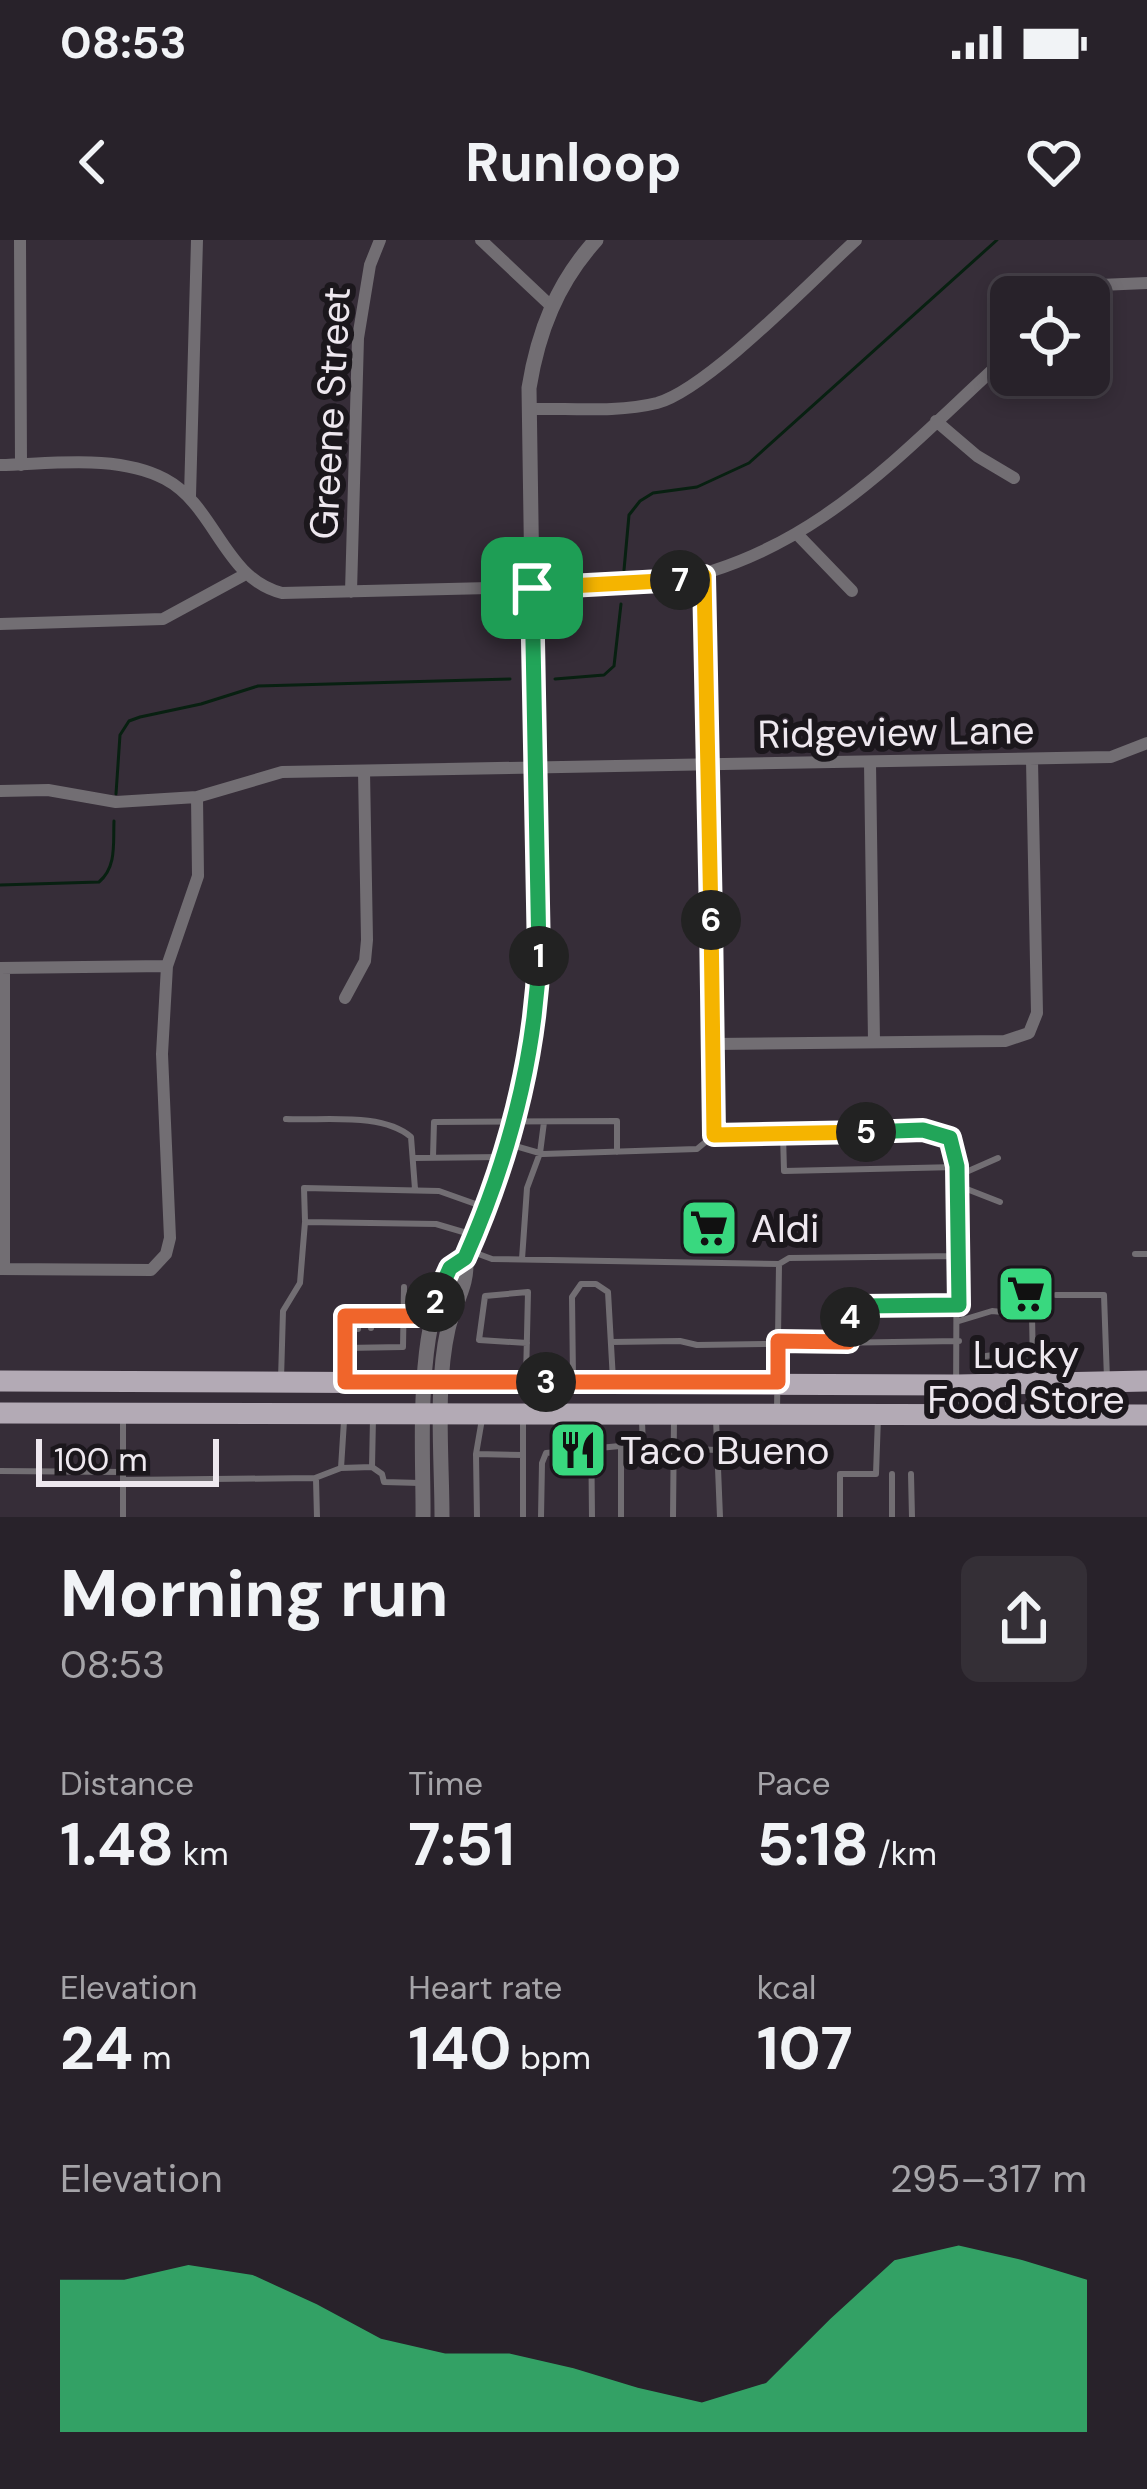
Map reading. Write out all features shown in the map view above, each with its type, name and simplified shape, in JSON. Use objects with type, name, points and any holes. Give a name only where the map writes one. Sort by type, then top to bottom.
[{"type":"main road","points":[[0,1381],[984,1385],[1034,1375],[1147,1381]]},
{"type":"main road","points":[[123,1382],[123,1414]]},
{"type":"main road","points":[[281,1382],[281,1414]]},
{"type":"main road","points":[[0,1413],[1147,1415]]},
{"type":"street","points":[[20,240],[21,465]]},
{"type":"street","points":[[190,496],[197,240]]},
{"type":"street","name":"Greene Street","points":[[351,592],[358,338],[370,265],[380,240]]},
{"type":"street","points":[[481,240],[551,306]]},
{"type":"street","points":[[423,1517],[435,1382],[432,1316],[450,1268],[469,1248],[487,1208],[506,1151],[538,983],[528,409],[532,366],[551,306],[596,240]]},
{"type":"street","points":[[528,409],[636,406],[680,394],[856,240]]},
{"type":"street","points":[[1110,283],[1147,283]]},
{"type":"street","points":[[0,465],[137,468],[162,477],[190,496],[244,574],[282,593],[643,585],[704,576],[798,536],[863,486],[990,372]]},
{"type":"street","points":[[936,421],[977,456],[1014,478]]},
{"type":"street","points":[[798,536],[852,591]]},
{"type":"street","points":[[0,624],[163,619],[244,574]]},
{"type":"street","points":[[704,576],[714,1135]]},
{"type":"street","name":"Ridgeview Lane","points":[[0,791],[48,790],[116,802],[197,796],[282,772],[1032,760],[1111,757],[1147,743]]},
{"type":"street","points":[[713,1044],[1005,1041],[1029,1033],[1037,1013],[1032,760]]},
{"type":"street","points":[[870,763],[874,1042]]},
{"type":"street","points":[[346,998],[365,961],[367,940],[364,771]]},
{"type":"street","points":[[167,966],[2,968],[2,1269],[151,1270],[166,1254],[170,1238],[162,1054],[167,966],[198,876],[197,796]]},
{"type":"street","points":[[435,1382],[468,1273],[469,1248]]},
{"type":"street","points":[[433,1415],[442,1517]]},
{"type":"lane","points":[[286,1120],[384,1123],[411,1137],[416,1189]]},
{"type":"lane","points":[[433,1157],[434,1122],[617,1121],[617,1152]]},
{"type":"lane","points":[[522,1258],[526,1188],[541,1153],[544,1122]]},
{"type":"lane","points":[[414,1158],[506,1151],[697,1149],[714,1135],[923,1130],[950,1138],[957,1166],[956,1414]]},
{"type":"lane","points":[[783,1134],[784,1171],[957,1166]]},
{"type":"lane","points":[[957,1181],[998,1158]]},
{"type":"lane","points":[[957,1181],[1000,1202]]},
{"type":"lane","points":[[281,1382],[283,1311],[302,1275],[304,1188],[416,1189],[450,1194],[487,1208]]},
{"type":"lane","points":[[305,1222],[436,1224],[492,1259],[779,1264],[790,1258],[958,1256]]},
{"type":"lane","points":[[1135,1254],[1147,1254]]},
{"type":"lane","points":[[777,1414],[779,1264]]},
{"type":"lane","points":[[573,1382],[572,1297],[580,1284],[596,1284],[608,1292],[613,1381]]},
{"type":"lane","points":[[345,1348],[403,1347],[404,1287]]},
{"type":"lane","points":[[526,1343],[478,1340],[485,1296],[528,1292],[526,1382]]},
{"type":"lane","points":[[459,1293],[484,1303]]},
{"type":"lane","points":[[1057,1295],[1104,1294],[1107,1382]]},
{"type":"lane","points":[[848,1342],[852,1310],[860,1306],[959,1305]]},
{"type":"lane","points":[[959,1321],[992,1311],[1032,1316],[1034,1375]]},
{"type":"lane","points":[[345,1382],[345,1316],[432,1316]]},
{"type":"lane","points":[[358,1316],[358,1329]]},
{"type":"lane","points":[[370,1316],[370,1328]]},
{"type":"lane","points":[[386,1316],[386,1328]]},
{"type":"lane","points":[[611,1342],[959,1340]]},
{"type":"lane","points":[[984,1385],[989,1354],[1023,1353],[1030,1358],[1034,1375]]},
{"type":"lane","points":[[643,1381],[643,1447]]},
{"type":"lane","points":[[123,1414],[123,1517]]},
{"type":"lane","points":[[341,1468],[344,1414]]},
{"type":"lane","points":[[673,1517],[674,1414]]},
{"type":"lane","points":[[716,1414],[720,1517]]},
{"type":"lane","points":[[840,1517],[840,1474],[877,1474],[878,1414]]},
{"type":"lane","points":[[372,1467],[373,1415]]},
{"type":"lane","points":[[477,1517],[476,1454],[483,1415]]},
{"type":"lane","points":[[523,1415],[523,1517]]},
{"type":"lane","points":[[580,1415],[591,1449],[592,1517]]},
{"type":"lane","points":[[568,1453],[580,1415]]},
{"type":"lane","points":[[541,1517],[546,1453],[621,1446],[718,1450]]},
{"type":"lane","points":[[621,1446],[621,1517]]},
{"type":"lane","points":[[476,1454],[523,1455]]},
{"type":"lane","points":[[0,1471],[316,1478],[341,1468],[372,1467],[384,1482],[424,1483]]},
{"type":"lane","points":[[892,1474],[892,1517]]},
{"type":"lane","points":[[911,1474],[912,1517]]},
{"type":"lane","points":[[316,1478],[317,1517]]},
{"type":"waterway","points":[[624,570],[629,515],[640,501],[653,493],[697,487],[749,463],[997,240]]},
{"type":"waterway","points":[[555,679],[604,675],[614,666],[621,604]]},
{"type":"waterway","points":[[116,794],[120,735],[129,721],[140,717],[258,686],[510,679]]},
{"type":"waterway","points":[[0,885],[99,882],[111,862],[114,821]]},
{"type":"place","name":"Aldi","points":[[709,1228]]},
{"type":"place","name":"Lucky Food Store","points":[[1026,1294]]},
{"type":"place","name":"Taco Bueno","points":[[578,1450]]},
{"type":"route","points":[[704,576],[714,1135],[923,1130],[950,1138],[957,1166],[959,1305],[860,1306],[852,1310],[848,1342],[778,1341],[778,1382],[345,1382],[345,1316],[432,1316],[450,1268],[465,1258],[487,1208],[524,1080],[539,951],[532,588],[658,584],[704,576]]}]
